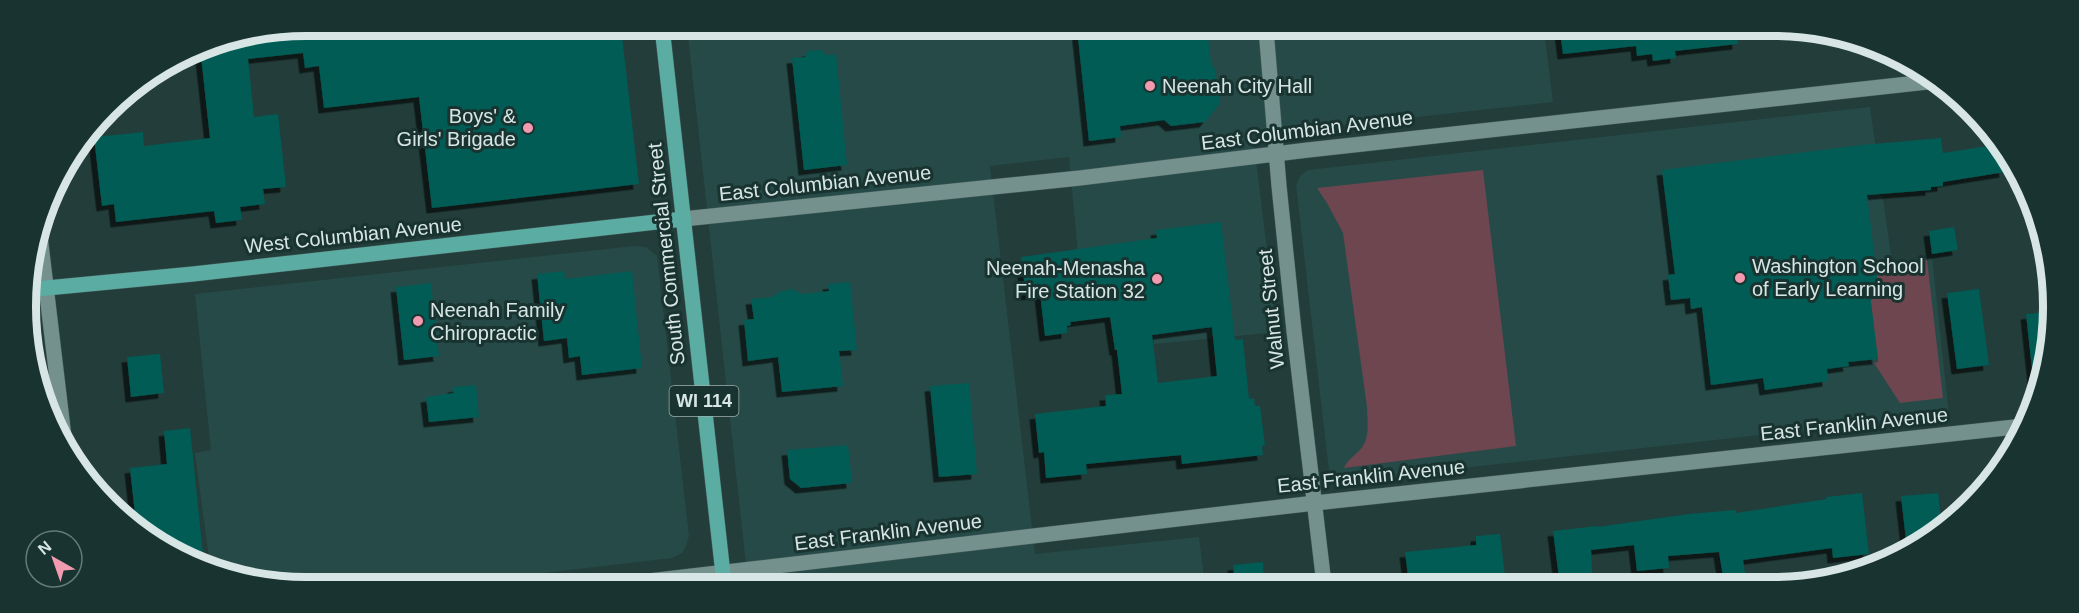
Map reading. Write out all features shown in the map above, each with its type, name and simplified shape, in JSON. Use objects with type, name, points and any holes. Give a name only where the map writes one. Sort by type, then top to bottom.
[{"type":"main road","name":"South Commercial Street","points":[[663,36],[724,577]]},
{"type":"main road","name":"West Columbian Avenue","points":[[37,289],[683,219]]},
{"type":"street","name":"Walnut Street","points":[[1267,36],[1290,297],[1323,577]]},
{"type":"street","name":"East Columbian Avenue","points":[[683,219],[1080,178],[1277,153],[1924,82]]},
{"type":"street","points":[[41,252],[62,421]]},
{"type":"street","name":"East Franklin Avenue","points":[[724,577],[1315,502],[2014,427]]},
{"type":"shaded area","points":[[688,36],[1545,36],[1553,102],[1253,135],[1277,332],[1154,344],[1151,313],[1084,319],[1069,157],[990,166],[1035,554],[1199,537],[1204,577],[747,577]]},
{"type":"shaded area","points":[[1870,107],[1892,262],[1932,257],[1949,414],[1345,481],[1335,478],[1329,471],[1296,185],[1300,176],[1308,170]]},
{"type":"shaded area","points":[[1483,170],[1516,446],[1344,468],[1361,449],[1367,437],[1367,407],[1343,233],[1317,188]]},
{"type":"shaded area","points":[[634,246],[646,247],[657,256],[689,536],[686,546],[682,553],[672,558],[509,577],[271,575],[236,568],[209,558],[195,453],[211,450],[195,294]]},
{"type":"shaded area","points":[[1927,260],[1943,398],[1900,403],[1874,363],[1878,362],[1870,295],[1879,293],[1876,266]]},
{"type":"building","points":[[306,36],[622,36],[639,184],[432,208],[419,97],[324,108],[319,66],[305,68],[303,53],[248,59],[254,117],[278,114],[286,187],[263,189],[265,204],[240,207],[242,220],[216,223],[214,211],[116,222],[114,204],[102,206],[94,139],[96,137],[143,132],[144,146],[210,138],[201,58],[236,45],[271,38]]},
{"type":"building","name":"Neenah City Hall","points":[[1078,36],[1208,36],[1220,103],[1205,122],[1171,126],[1164,120],[1120,126],[1121,137],[1089,141]]},
{"type":"building","points":[[1561,36],[1737,36],[1738,44],[1675,51],[1676,58],[1653,61],[1652,54],[1637,56],[1636,46],[1563,54]]},
{"type":"building","points":[[821,50],[826,55],[836,54],[847,165],[804,170],[792,58],[805,57],[808,51]]},
{"type":"building","points":[[1941,138],[1943,153],[1990,146],[2004,167],[2005,172],[1943,182],[1943,186],[1931,187],[1931,190],[1867,195],[1879,293],[1870,295],[1878,359],[1848,362],[1849,366],[1827,369],[1828,381],[1765,390],[1763,378],[1711,385],[1702,307],[1691,309],[1690,298],[1671,300],[1668,275],[1675,274],[1662,170],[1861,145]]},
{"type":"building","points":[[1221,222],[1235,340],[1243,339],[1249,399],[1254,398],[1255,406],[1260,406],[1265,445],[1262,446],[1263,455],[1182,464],[1181,455],[1086,464],[1087,474],[1046,478],[1044,452],[1039,453],[1035,414],[1106,406],[1105,395],[1122,394],[1117,350],[1115,350],[1110,317],[1070,322],[1071,325],[1067,326],[1067,333],[1045,336],[1040,293],[1026,295],[1021,257],[1157,238],[1156,230]],"holes":[[[1212,327],[1217,376],[1158,383],[1152,335]]]},
{"type":"building","points":[[1954,227],[1958,250],[1932,254],[1929,231]]},
{"type":"building","points":[[564,271],[565,279],[632,271],[642,368],[582,375],[580,356],[569,358],[567,338],[544,341],[537,274]]},
{"type":"building","points":[[850,282],[857,350],[839,351],[843,386],[782,392],[778,357],[748,361],[744,320],[754,319],[751,299],[773,297],[779,292],[792,289],[802,294],[829,291],[828,284]]},
{"type":"building","name":"Neenah Family Chiropractic","points":[[431,283],[439,356],[404,360],[396,287]]},
{"type":"building","points":[[1979,289],[1989,365],[1957,369],[1947,293]]},
{"type":"building","points":[[2043,312],[2041,342],[2033,380],[2026,314]]},
{"type":"building","points":[[160,354],[164,393],[131,397],[127,357]]},
{"type":"building","points":[[969,383],[977,474],[939,477],[930,386]]},
{"type":"building","points":[[476,385],[479,417],[429,422],[426,397],[454,393],[453,387]]},
{"type":"building","points":[[190,428],[203,556],[171,541],[135,516],[130,468],[167,464],[164,431]]},
{"type":"building","points":[[848,445],[852,483],[801,488],[790,479],[787,450]]},
{"type":"building","points":[[1862,493],[1869,554],[1833,558],[1832,548],[1743,560],[1745,573],[1723,576],[1719,552],[1668,556],[1669,568],[1637,571],[1634,545],[1591,550],[1593,577],[1559,577],[1553,531],[1689,514],[1736,510],[1736,513],[1827,499],[1826,497]]},
{"type":"building","points":[[1938,493],[1941,518],[1906,542],[1901,496]]},
{"type":"building","points":[[1500,534],[1505,577],[1408,577],[1405,552],[1476,545],[1476,536]]},
{"type":"building","points":[[1263,562],[1264,577],[1234,577],[1233,565]]},
{"type":"place","name":"Neenah City Hall","points":[[1150,86]]},
{"type":"place","name":"Boys' & Girls' Brigade","points":[[528,128]]},
{"type":"place","name":"Washington School of Early Learning","points":[[1740,278]]},
{"type":"place","name":"Neenah-Menasha Fire Station 32","points":[[1157,279]]},
{"type":"place","name":"Neenah Family Chiropractic","points":[[418,321]]}]
